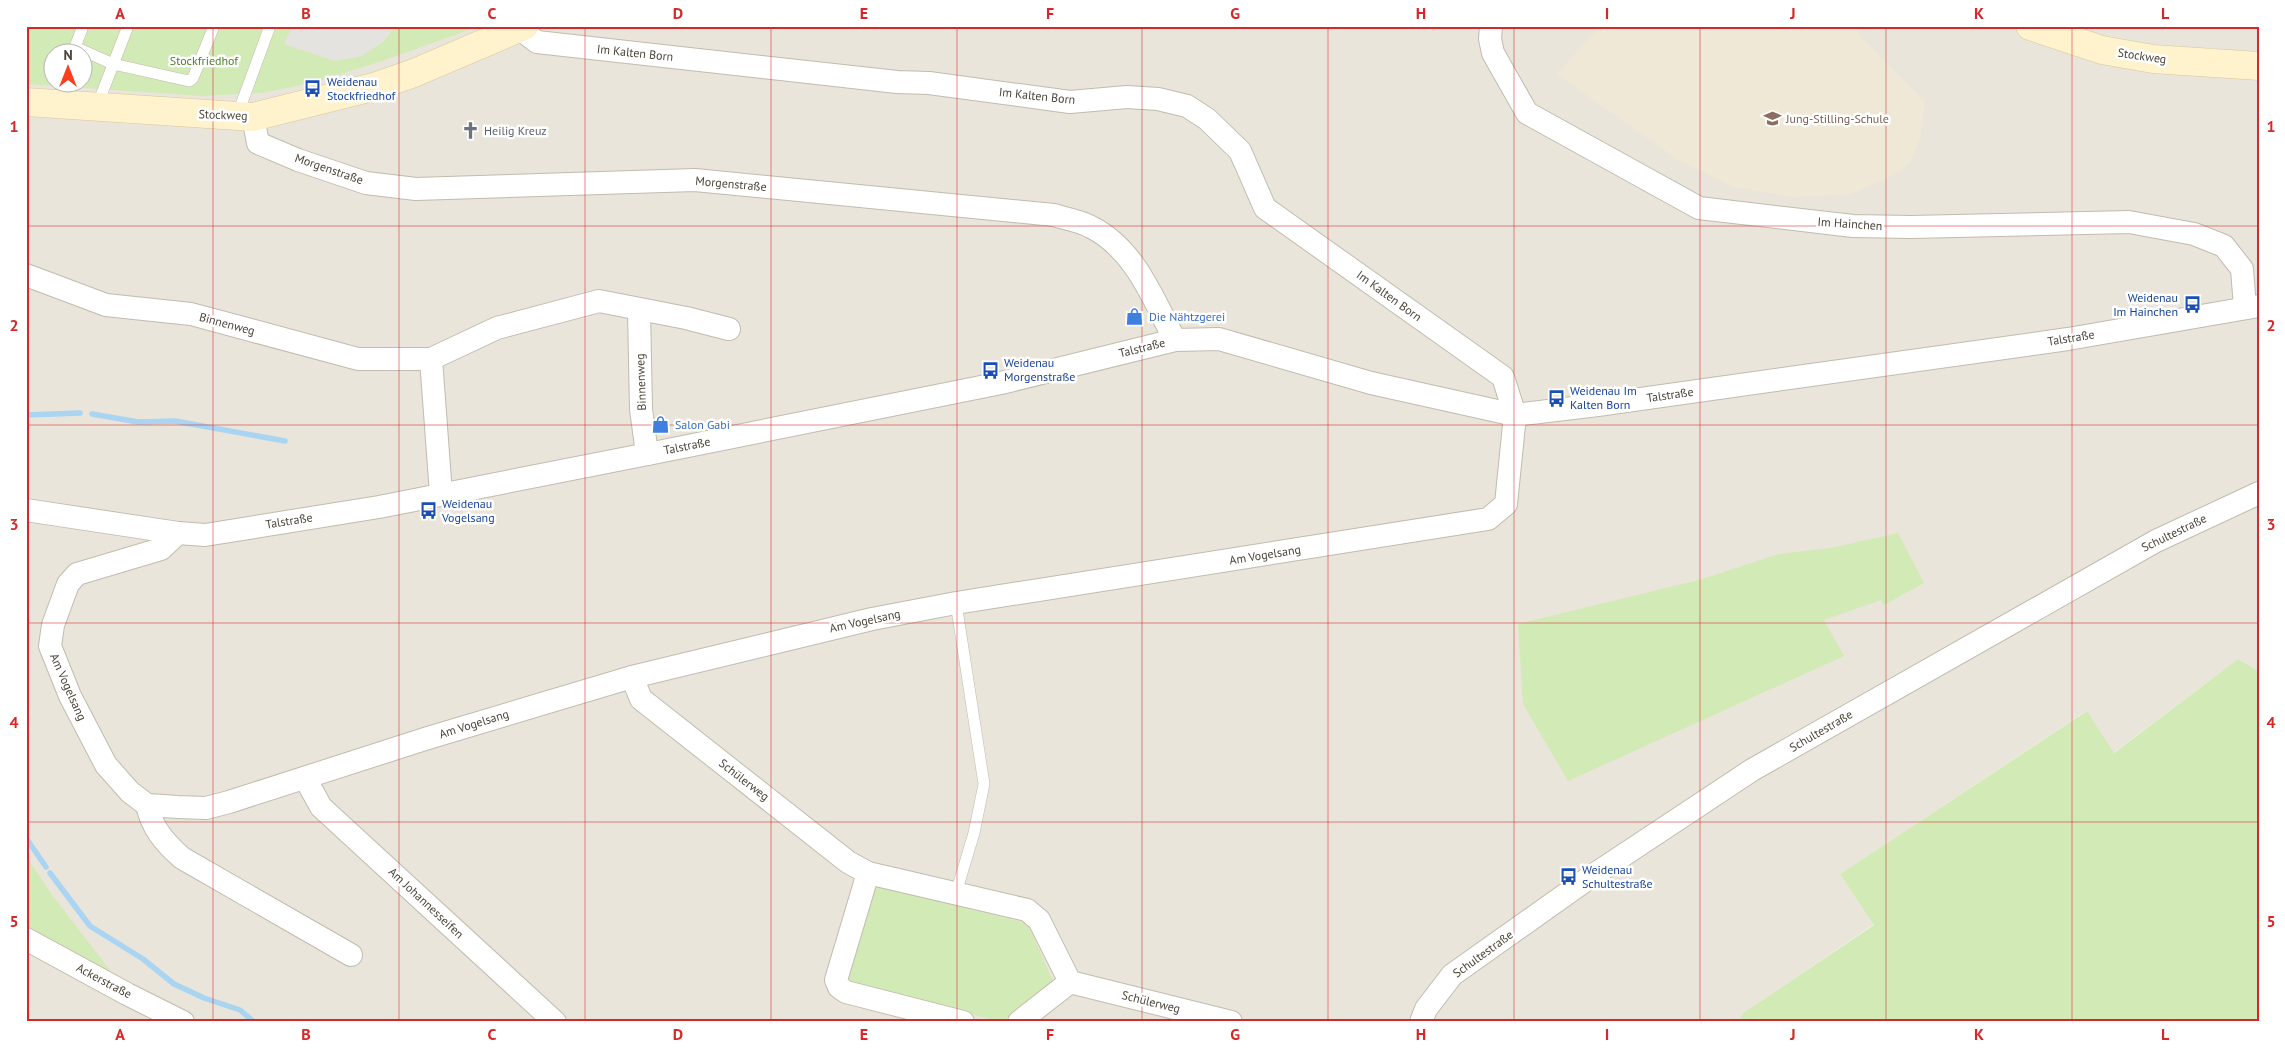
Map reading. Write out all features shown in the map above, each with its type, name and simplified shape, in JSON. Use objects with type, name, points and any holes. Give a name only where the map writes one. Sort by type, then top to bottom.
[{"type":"street","name":"Im Hainchen","points":[[1491,26],[1490,39],[1493,53],[1527,113],[1699,208],[1853,226],[1911,227],[2130,222],[2194,234],[2224,246],[2242,269],[2252,307]]},
{"type":"street","name":"Stockweg","points":[[2030,26],[2102,50],[2153,59],[2259,66]]},
{"type":"street","name":"Stockweg","points":[[26,102],[245,116],[377,86],[414,73],[522,28]]},
{"type":"street","name":"Im Kalten Born","points":[[522,28],[538,42],[897,82],[929,82],[1070,102],[1127,97],[1158,99],[1187,106],[1207,119],[1240,151],[1265,208],[1503,377],[1515,415]]},
{"type":"street","name":"Morgenstraße","points":[[245,116],[258,143],[298,160],[366,183],[416,189],[695,180],[1054,216],[1090,227],[1113,241],[1134,262],[1175,340]]},
{"type":"street","name":"Binnenweg","points":[[26,275],[106,305],[191,314],[358,359],[431,359],[496,328],[599,301],[686,318],[729,329]]},
{"type":"street","name":"Talstraße","points":[[26,510],[178,533],[205,535],[379,507],[1001,383],[1175,340],[1219,339],[1371,383],[1515,415],[2068,339],[2252,307]]},
{"type":"street","name":"Binnenweg","points":[[639,310],[641,408],[647,454]]},
{"type":"street","points":[[431,359],[442,494]]},
{"type":"street","name":"Am Vogelsang","points":[[178,533],[161,549],[77,574],[68,584],[53,625],[50,646],[70,696],[106,765],[130,792],[147,804],[206,808],[632,676],[872,619],[956,603],[1488,519],[1506,504],[1515,415]]},
{"type":"street","name":"Schultestraße","points":[[1421,1022],[1426,1009],[1452,975],[1586,880],[1752,770],[2156,541],[2259,492]]},
{"type":"street","name":"Schülerweg","points":[[632,676],[641,698],[848,862],[868,873],[1027,910],[1039,920],[1070,982],[1231,1022]]},
{"type":"street","name":"Am Johannesseifen","points":[[305,778],[321,807],[555,1022]]},
{"type":"street","points":[[147,804],[151,822],[165,842],[182,858],[352,956]]},
{"type":"street","points":[[868,873],[836,980],[838,987],[846,992],[963,1022]]},
{"type":"street","name":"Ackerstraße","points":[[26,939],[183,1022]]},
{"type":"street","points":[[1020,1022],[1070,982]]},
{"type":"lane","points":[[84,26],[75,47],[113,64],[189,81],[193,78],[214,26]]},
{"type":"lane","points":[[96,107],[128,26]]},
{"type":"lane","points":[[245,116],[270,26]]},
{"type":"lane","points":[[956,603],[984,784],[974,833],[956,893]]},
{"type":"shaded area","points":[[26,26],[2259,26],[2259,671],[2238,659],[2113,753],[2086,711],[1840,874],[1874,924],[1743,1013],[1739,1022],[26,1022]]},
{"type":"shaded area","points":[[292,26],[395,26],[384,41],[362,56],[335,61],[284,44]]},
{"type":"shaded area","name":"Jung-Stilling-Schule","points":[[1601,26],[1855,26],[1861,37],[1925,102],[1921,135],[1910,163],[1894,175],[1850,194],[1794,197],[1734,187],[1677,159],[1557,74]]},
{"type":"green space","name":"Stockfriedhof","points":[[26,26],[480,26],[388,59],[313,83],[261,93],[201,96],[92,89],[92,42],[42,42],[42,85],[26,84]]},
{"type":"green space","points":[[1898,533],[1924,583],[1884,605],[1881,600],[1824,620],[1844,656],[1568,781],[1523,704],[1518,624],[1699,580],[1779,554],[1831,548]]},
{"type":"green space","points":[[2238,659],[2259,671],[2259,1022],[1739,1022],[1743,1013],[1874,925],[1840,874],[2087,711],[2114,753]]},
{"type":"green space","points":[[26,856],[52,895],[116,978],[26,933]]},
{"type":"green space","points":[[874,886],[1023,922],[1030,928],[1054,984],[1005,1019],[994,1020],[851,985],[847,981]]},
{"type":"waterway","points":[[26,415],[80,413]]},
{"type":"waterway","points":[[92,414],[138,422],[175,421],[285,441]]},
{"type":"waterway","points":[[26,838],[46,867]]},
{"type":"waterway","points":[[50,873],[90,926],[143,959],[174,984],[204,998],[240,1010],[254,1022]]},
{"type":"place","name":"Weidenau Stockfriedhof","points":[[313,89]]},
{"type":"place","name":"Jung-Stilling-Schule","points":[[1772,119]]},
{"type":"place","name":"Heilig Kreuz","points":[[470,131]]},
{"type":"place","name":"Weidenau Im Hainchen","points":[[2192,305]]},
{"type":"place","name":"Die Nähtzgerei","points":[[1135,317]]},
{"type":"place","name":"Weidenau Morgenstraße","points":[[990,370]]},
{"type":"place","name":"Weidenau Im Kalten Born","points":[[1556,398]]},
{"type":"place","name":"Salon Gabi","points":[[661,425]]},
{"type":"place","name":"Weidenau Vogelsang","points":[[428,511]]},
{"type":"place","name":"Weidenau Schultestraße","points":[[1568,877]]}]
